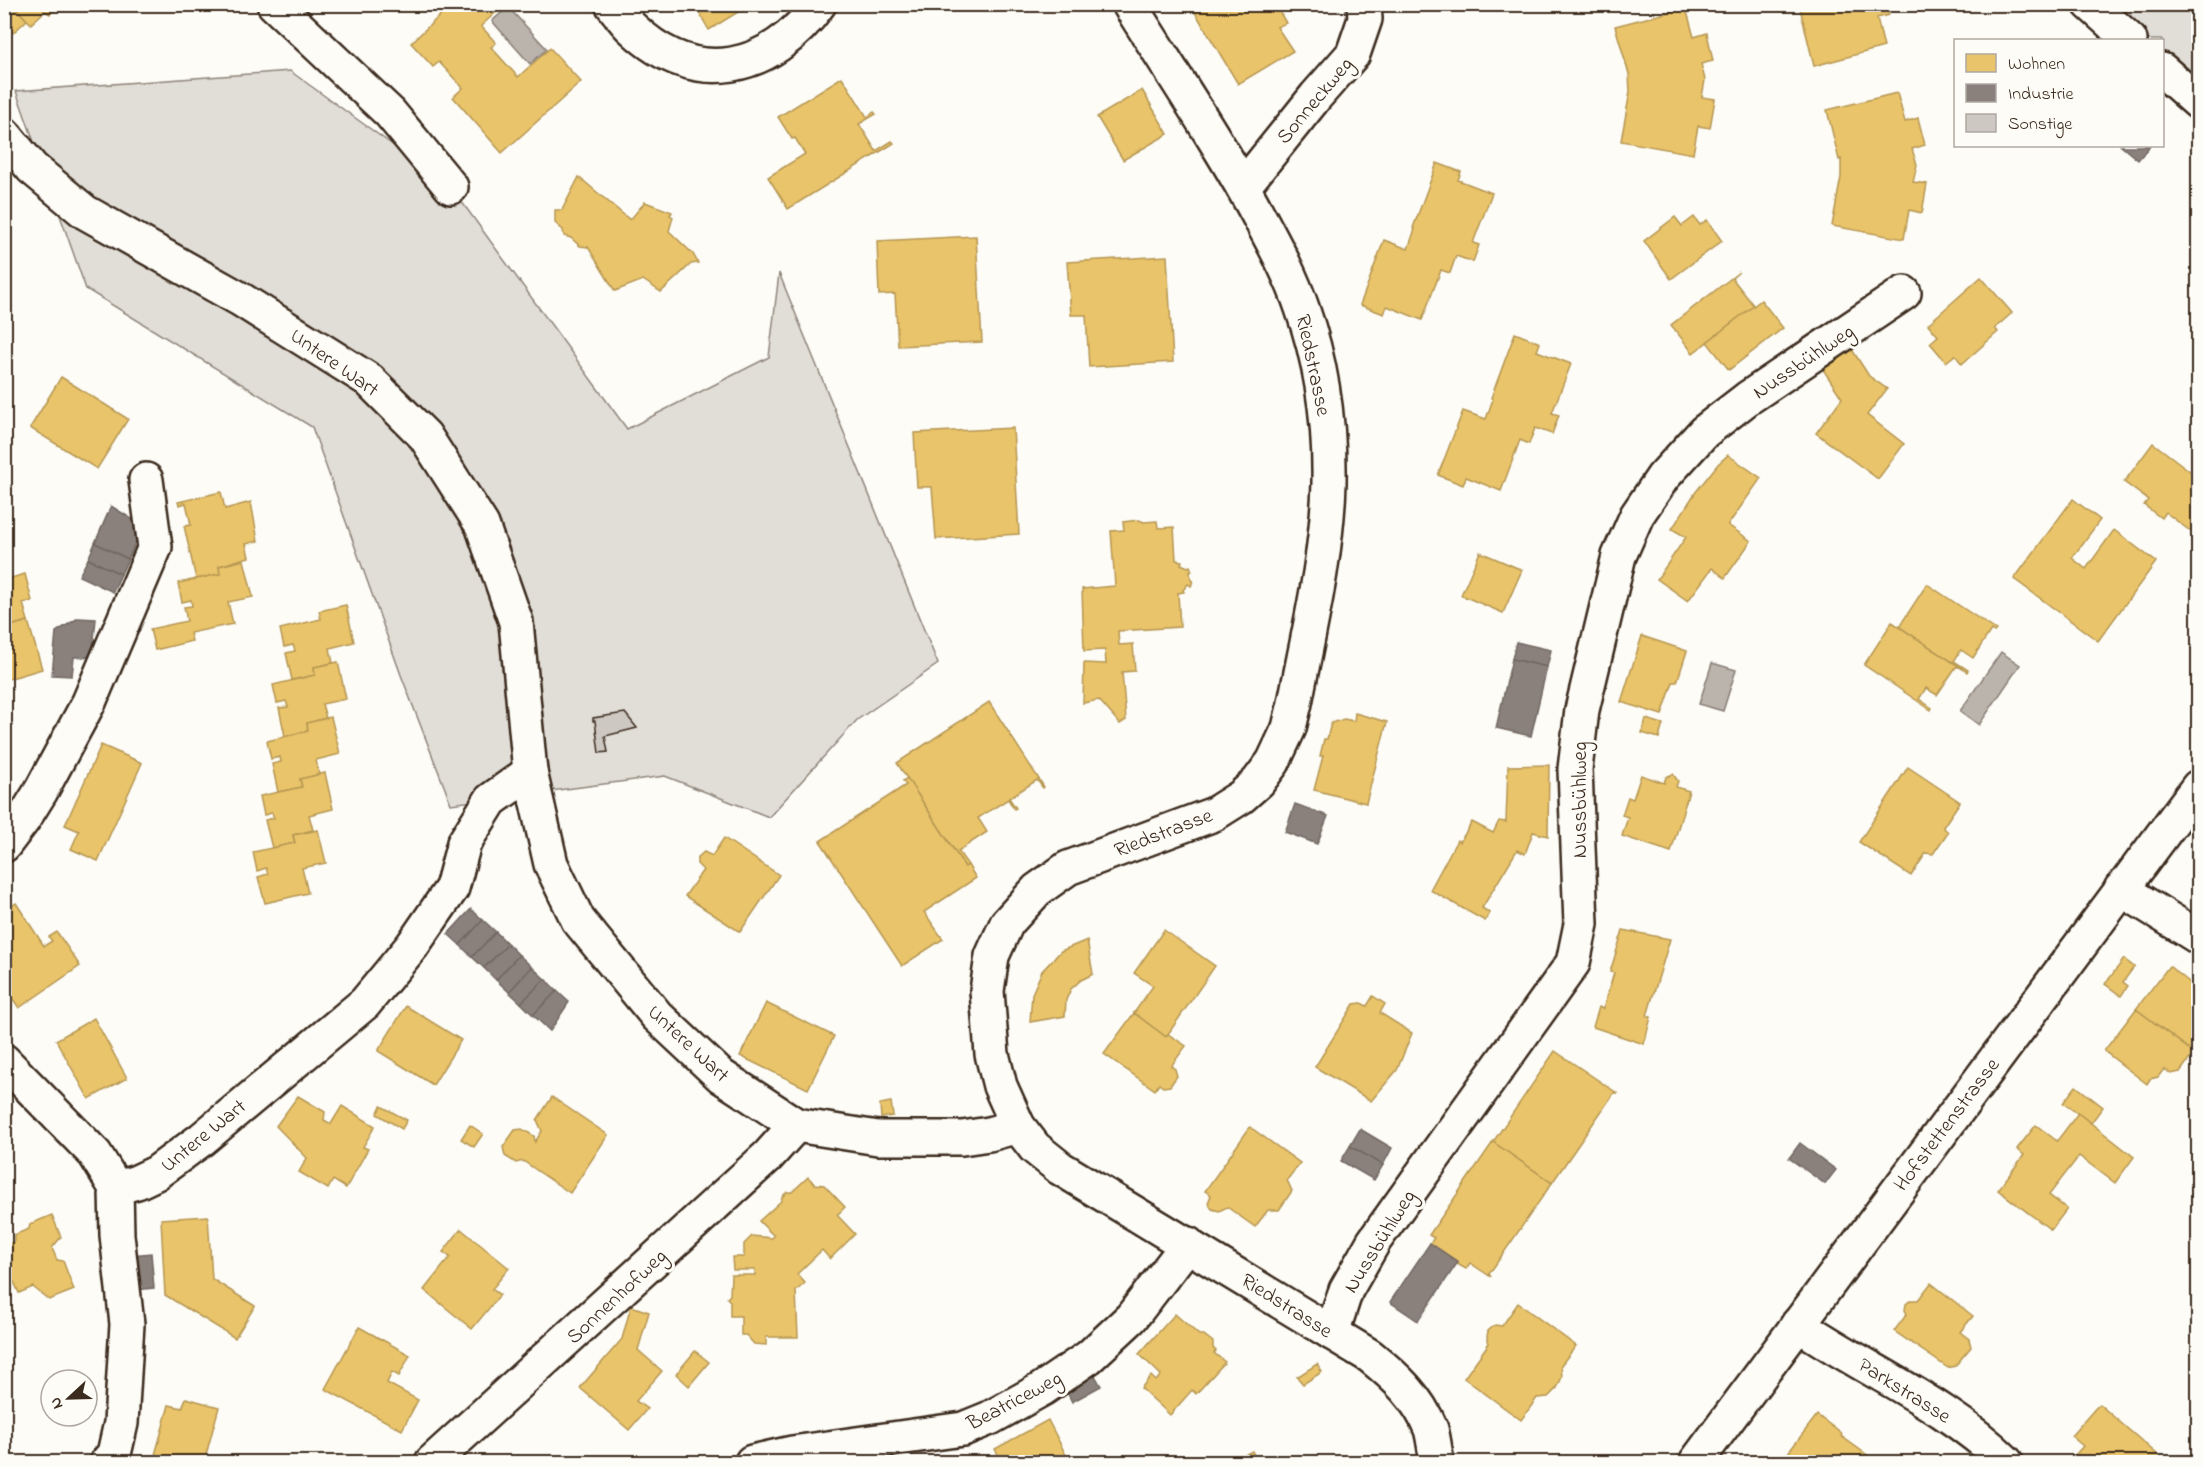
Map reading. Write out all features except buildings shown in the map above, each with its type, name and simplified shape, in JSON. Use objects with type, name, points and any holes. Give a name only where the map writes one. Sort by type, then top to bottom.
[{"type":"street","points":[[274,4],[390,113],[451,187]]},
{"type":"street","points":[[612,4],[633,29],[660,50],[687,62],[725,66],[763,55],[789,38],[819,4]]},
{"type":"street","name":"Riedstrasse","points":[[1129,4],[1243,187],[1285,266],[1302,309],[1323,389],[1327,423],[1329,482],[1325,543],[1296,703],[1289,728],[1273,762],[1258,782],[1241,797],[1214,814],[1068,868],[1038,890],[1007,923],[992,956],[987,991],[992,1054],[1000,1086],[1018,1126],[1035,1148],[1059,1168],[1370,1356],[1399,1380],[1419,1407],[1431,1431],[1437,1462]]},
{"type":"street","name":"Sonneckweg","points":[[1243,187],[1353,54],[1365,19],[1364,4]]},
{"type":"street","points":[[2090,4],[2129,39]]},
{"type":"street","points":[[2164,70],[2199,102]]},
{"type":"street","name":"Untere Wart","points":[[4,134],[32,168],[86,212],[240,299],[369,380],[425,435],[482,525],[516,622],[530,772],[551,864],[578,920],[657,1016],[720,1076],[796,1125],[889,1138],[962,1138],[1018,1126]]},
{"type":"street","name":"Nussbühlweg","points":[[1332,1333],[1346,1290],[1374,1241],[1573,963],[1581,924],[1575,769],[1582,710],[1619,556],[1637,514],[1663,477],[1704,432],[1748,398],[1905,293]]},
{"type":"street","points":[[4,845],[41,791],[89,702],[155,547],[146,480]]},
{"type":"street","name":"Untere Wart","points":[[116,1188],[156,1173],[202,1139],[365,1003],[412,946],[452,888],[464,843],[491,800],[530,772]]},
{"type":"street","name":"Hofstettenstrasse","points":[[1696,1462],[2121,889],[2199,788]]},
{"type":"street","points":[[2121,889],[2199,937]]},
{"type":"street","points":[[4,1061],[95,1154],[116,1188],[117,1235],[127,1324],[121,1423],[114,1454],[107,1462]]},
{"type":"street","name":"Sonnenhofweg","points":[[432,1462],[768,1156],[796,1125]]},
{"type":"street","name":"Beatriceweg","points":[[752,1462],[792,1453],[934,1435],[963,1429],[990,1418],[1042,1389],[1089,1357],[1131,1318],[1188,1244]]},
{"type":"street","name":"Parkstrasse","points":[[1798,1324],[1823,1342],[1924,1399],[1989,1446],[2006,1462]]},
{"type":"shaded area","points":[[2090,5],[2198,5],[2198,102],[2164,71],[2164,39],[2129,39]]},
{"type":"shaded area","points":[[508,7],[547,49],[530,64],[492,21]]},
{"type":"shaded area","points":[[290,71],[451,187],[627,429],[769,357],[779,273],[938,664],[857,720],[769,817],[665,776],[451,804],[401,675],[312,427],[86,289],[16,91]]},
{"type":"shaded area","points":[[2001,652],[2020,665],[1979,725],[1960,711]]},
{"type":"shaded area","points":[[1712,663],[1736,670],[1723,711],[1699,704]]}]
